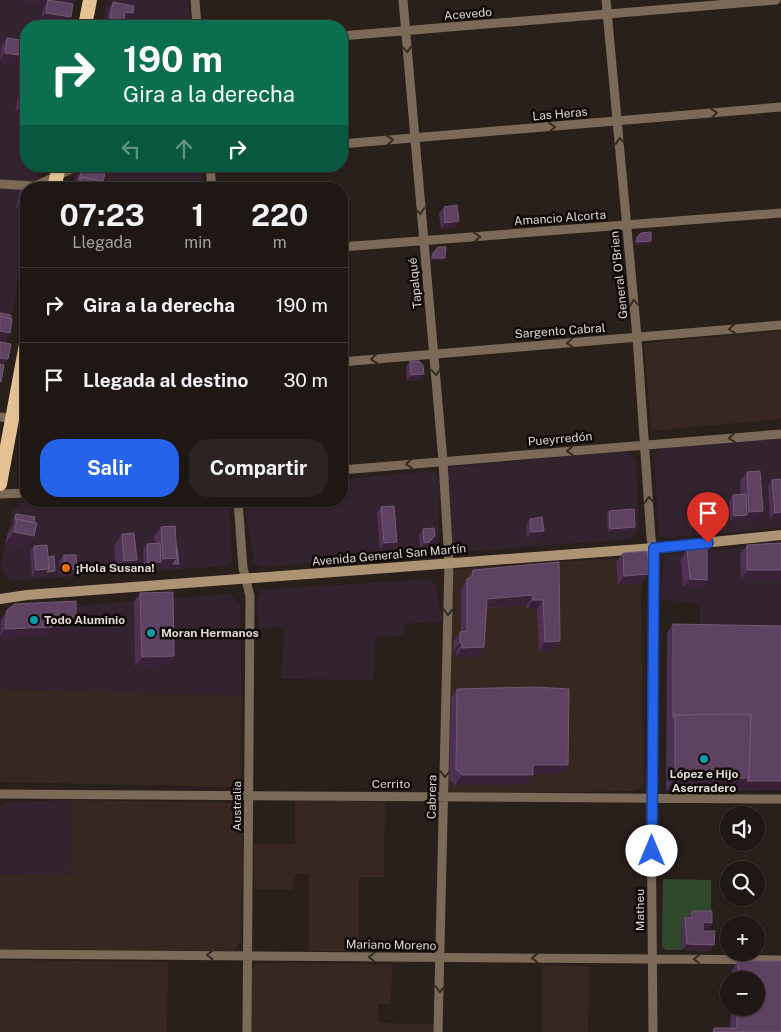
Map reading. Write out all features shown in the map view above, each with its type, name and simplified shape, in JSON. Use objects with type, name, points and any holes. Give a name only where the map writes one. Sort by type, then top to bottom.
[{"type":"highway","points":[[86,20],[90,0]]},
{"type":"highway","points":[[0,484],[6,418],[20,390]]},
{"type":"main road","name":"Avenida General San Martín","points":[[0,599],[27,595],[654,548],[781,535]]},
{"type":"street","points":[[195,0],[197,20]]},
{"type":"street","name":"Tapalqué","points":[[403,0],[444,461],[449,563]]},
{"type":"street","name":"General O'Brien","points":[[606,0],[637,337],[651,538],[654,548]]},
{"type":"street","name":"Acevedo","points":[[348,36],[776,0]]},
{"type":"street","name":"Las Heras","points":[[348,144],[781,107]]},
{"type":"street","points":[[45,182],[57,177]]},
{"type":"street","points":[[0,184],[20,185]]},
{"type":"street","name":"Amancio Alcorta","points":[[348,246],[781,213]]},
{"type":"street","name":"Sargento Cabral","points":[[348,361],[781,325]]},
{"type":"street","name":"Pueyrredón","points":[[348,469],[781,434]]},
{"type":"street","points":[[0,494],[20,493]]},
{"type":"street","name":"Australia","points":[[239,507],[246,580],[250,596],[247,1032]]},
{"type":"street","name":"Matheu","points":[[653,1032],[651,797],[654,548]]},
{"type":"street","name":"Cabrera","points":[[438,1032],[449,563]]},
{"type":"street","name":"Cerrito","points":[[0,794],[781,799]]},
{"type":"street","name":"Mariano Moreno","points":[[0,954],[781,960]]},
{"type":"shaded area","points":[[0,0],[73,0],[69,20],[20,20],[20,172],[40,172],[38,182],[20,182],[20,271],[0,376]]},
{"type":"shaded area","points":[[107,0],[188,0],[190,20],[103,20]]},
{"type":"shaded area","points":[[75,172],[202,172],[203,182],[73,182]]},
{"type":"shaded area","points":[[781,331],[781,419],[651,431],[644,343]]},
{"type":"shaded area","points":[[781,437],[781,528],[663,538],[659,536],[654,456],[656,452],[665,447]]},
{"type":"shaded area","points":[[627,451],[636,459],[639,530],[632,539],[459,552],[451,545],[446,470],[448,467]]},
{"type":"shaded area","points":[[434,472],[440,480],[438,549],[432,553],[261,567],[254,563],[245,507],[348,507],[348,479]]},
{"type":"shaded area","points":[[20,503],[20,507],[229,507],[232,561],[227,566],[9,581],[0,568],[13,511]]},
{"type":"shaded area","points":[[781,544],[781,673],[700,634],[700,604],[661,599],[664,554]]},
{"type":"shaded area","points":[[634,557],[641,560],[644,782],[642,786],[634,791],[452,794],[449,792],[446,789],[453,574],[455,571],[458,569]]},
{"type":"shaded area","points":[[429,579],[435,585],[443,621],[404,624],[403,636],[375,637],[374,680],[281,679],[285,627],[259,628],[257,601],[261,590]]},
{"type":"shaded area","points":[[229,594],[240,604],[242,696],[0,689],[0,620],[3,613]]},
{"type":"shaded area","points":[[0,689],[242,696],[241,780],[233,787],[0,782]]},
{"type":"shaded area","points":[[71,800],[71,875],[0,874],[0,808],[5,802]]},
{"type":"shaded area","points":[[71,800],[238,803],[243,808],[241,940],[236,948],[232,951],[0,949],[0,874],[70,875]]},
{"type":"shaded area","points":[[295,801],[385,801],[384,877],[359,877],[359,951],[309,951],[309,874],[294,874],[294,890],[254,889],[254,844],[295,844]]},
{"type":"shaded area","points":[[0,960],[168,962],[167,1032],[0,1032]]},
{"type":"shaded area","points":[[257,963],[392,964],[391,1004],[378,1004],[378,1023],[433,1024],[433,1032],[252,1032],[252,969]]},
{"type":"shaded area","points":[[542,965],[590,966],[588,1032],[542,1032]]},
{"type":"green space","points":[[663,879],[711,880],[711,917],[681,924],[682,950],[666,950],[662,947]]},
{"type":"building","points":[[48,0],[73,4],[71,17],[46,13]]},
{"type":"building","points":[[113,2],[134,6],[133,13],[125,12],[124,20],[110,20]]},
{"type":"building","points":[[7,38],[20,40],[20,55],[5,53]]},
{"type":"building","points":[[81,172],[105,173],[103,181],[81,177],[79,180]]},
{"type":"building","points":[[81,177],[107,182],[80,182]]},
{"type":"building","points":[[457,205],[459,221],[445,223],[444,207]]},
{"type":"building","points":[[651,232],[651,241],[637,242],[637,237],[641,233]]},
{"type":"building","points":[[438,247],[446,247],[445,258],[433,258],[433,253]]},
{"type":"building","points":[[0,313],[11,315],[11,319],[0,316]]},
{"type":"building","points":[[0,316],[12,319],[10,333],[0,331]]},
{"type":"building","points":[[0,342],[11,344],[8,359],[0,358]]},
{"type":"building","points":[[410,361],[419,361],[423,365],[424,374],[411,375]]},
{"type":"building","points":[[0,364],[4,365],[1,382],[0,381]]},
{"type":"building","points":[[760,471],[763,511],[749,512],[747,472]]},
{"type":"building","points":[[781,479],[781,512],[775,513],[772,480]]},
{"type":"building","points":[[746,494],[747,515],[734,516],[733,495]]},
{"type":"building","points":[[394,506],[397,542],[384,543],[381,507]]},
{"type":"building","points":[[634,509],[635,527],[610,529],[609,511]]},
{"type":"building","points":[[16,514],[35,517],[34,523],[15,520]]},
{"type":"building","points":[[542,517],[544,531],[531,532],[530,519]]},
{"type":"building","points":[[17,519],[37,523],[34,536],[14,532]]},
{"type":"building","points":[[175,526],[177,558],[163,559],[161,527]]},
{"type":"building","points":[[434,528],[435,536],[429,542],[424,543],[423,529]]},
{"type":"building","points":[[134,533],[137,560],[124,561],[122,534]]},
{"type":"building","points":[[160,543],[161,562],[148,563],[147,544]]},
{"type":"building","points":[[781,543],[781,570],[747,570],[747,545]]},
{"type":"building","points":[[47,545],[49,569],[36,570],[34,546]]},
{"type":"building","points":[[176,547],[179,564],[173,564],[177,558]]},
{"type":"building","points":[[707,548],[707,580],[690,579],[687,550]]},
{"type":"building","points":[[647,551],[649,574],[624,576],[623,553]]},
{"type":"building","points":[[64,555],[76,555],[77,569],[64,570]]},
{"type":"building","points":[[54,556],[55,571],[47,572],[49,569],[48,557]]},
{"type":"building","points":[[559,562],[560,641],[545,642],[543,600],[533,600],[533,595],[487,599],[484,647],[462,648],[460,632],[467,631],[467,579],[472,577],[473,570]]},
{"type":"building","name":"Moran Hermanos","points":[[173,592],[174,656],[142,657],[140,593]]},
{"type":"building","points":[[76,601],[76,618],[51,619],[52,627],[5,629],[7,610],[15,604]]},
{"type":"building","points":[[673,624],[781,626],[781,781],[747,781],[749,778],[751,714],[675,715],[673,718]]},
{"type":"building","points":[[534,687],[569,689],[568,765],[533,765],[533,775],[462,775],[456,769],[457,689]]},
{"type":"building","name":"López e Hijo Aserradero","points":[[751,714],[749,778],[675,778],[675,715]]},
{"type":"building","points":[[692,911],[712,911],[712,923],[703,922],[703,931],[715,931],[714,945],[687,944],[685,918],[692,918]]},
{"type":"building","points":[[738,961],[781,961],[781,1032],[714,1032],[714,1028],[737,1028],[737,1016],[765,1016],[765,971],[738,971]]},
{"type":"place","name":"¡Hola Susana!","points":[[66,568]]},
{"type":"place","name":"Todo Aluminio","points":[[34,620]]},
{"type":"place","name":"Moran Hermanos","points":[[151,633]]},
{"type":"place","name":"López e Hijo Aserradero","points":[[704,759]]},
{"type":"route","points":[[652,851],[654,548],[708,543]]}]
